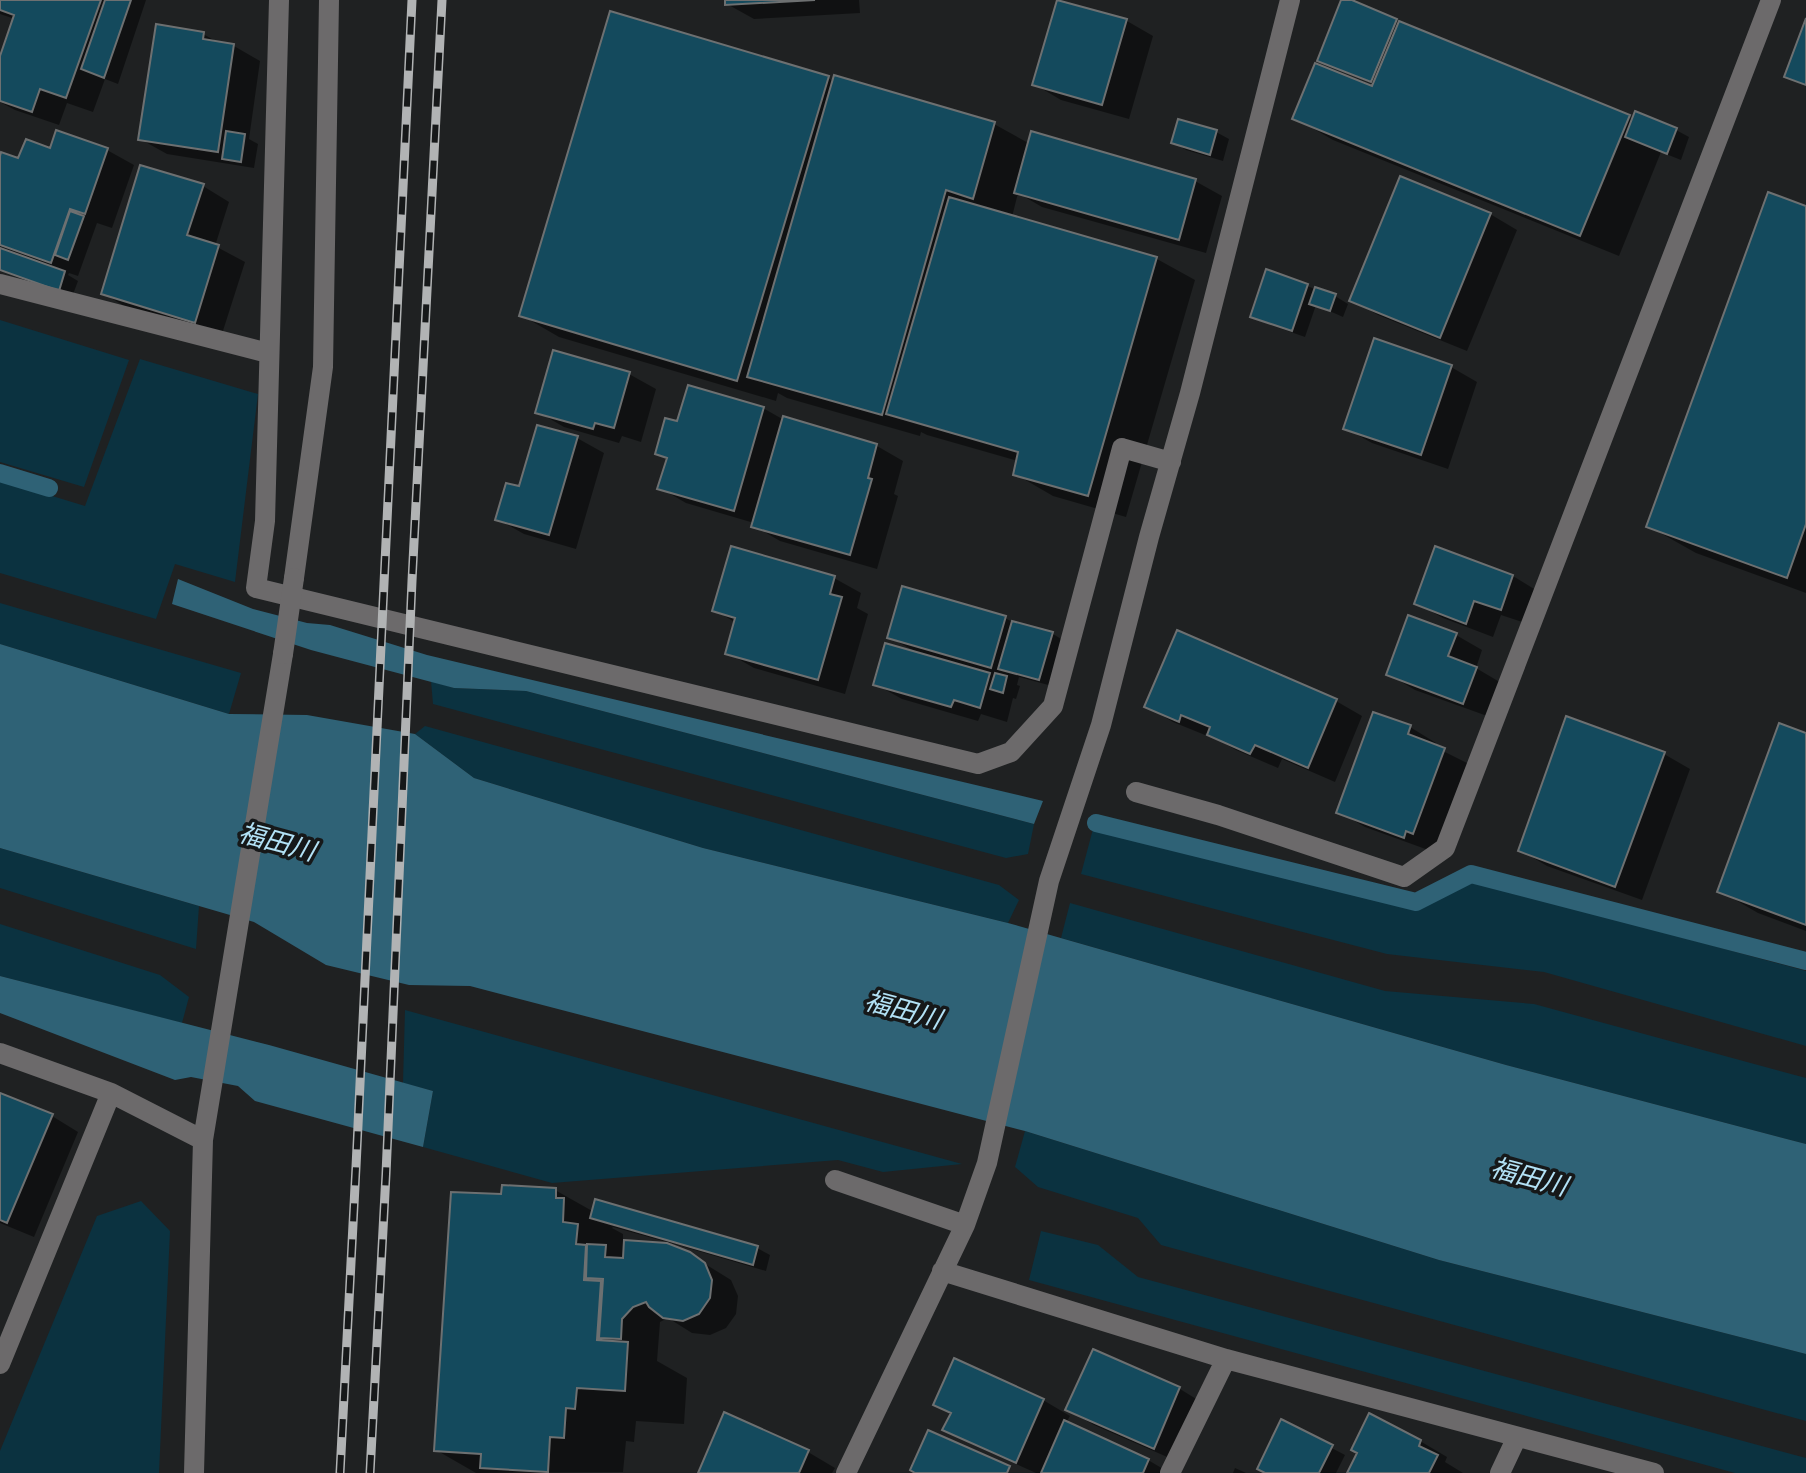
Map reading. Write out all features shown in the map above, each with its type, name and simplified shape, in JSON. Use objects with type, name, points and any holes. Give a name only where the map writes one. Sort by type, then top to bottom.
[{"type":"street","points":[[278,0],[265,521],[256,588],[978,764],[1011,752],[1053,706],[1122,448],[1171,462]]},
{"type":"street","points":[[194,1473],[203,1140],[280,678],[323,367],[329,0]]},
{"type":"street","points":[[846,1473],[965,1225],[987,1163],[1049,881],[1101,725],[1290,0]]},
{"type":"street","points":[[1136,792],[1218,815],[1404,877],[1445,848],[1771,0]]},
{"type":"street","points":[[0,284],[268,353]]},
{"type":"street","points":[[0,1053],[111,1093],[203,1140]]},
{"type":"street","points":[[0,1364],[111,1093]]},
{"type":"street","points":[[835,1180],[965,1225]]},
{"type":"street","points":[[942,1271],[1226,1359],[1654,1473]]},
{"type":"street","points":[[1170,1473],[1226,1359]]},
{"type":"street","points":[[1500,1473],[1517,1437]]},
{"type":"shaded area","points":[[0,320],[129,360],[84,487],[0,462]]},
{"type":"shaded area","points":[[140,359],[258,394],[235,582],[175,564],[156,619],[0,573],[0,480],[85,506]]},
{"type":"shaded area","points":[[0,603],[241,673],[229,714],[0,644]]},
{"type":"shaded area","points":[[431,681],[454,688],[526,691],[1034,824],[1028,854],[1006,858],[433,704]]},
{"type":"shaded area","points":[[425,726],[999,885],[1019,900],[1008,923],[703,848],[474,778],[415,734]]},
{"type":"shaded area","points":[[1093,829],[1417,906],[1472,880],[1806,971],[1806,1046],[1544,972],[1387,954],[1081,874]]},
{"type":"shaded area","points":[[0,848],[199,906],[196,949],[0,888]]},
{"type":"shaded area","points":[[1070,903],[1385,991],[1534,1004],[1806,1078],[1806,1144],[1506,1065],[1061,938]]},
{"type":"shaded area","points":[[0,924],[160,975],[189,997],[182,1023],[0,976]]},
{"type":"shaded area","points":[[405,1010],[962,1164],[883,1172],[838,1160],[552,1183],[423,1147],[433,1091],[403,1083]]},
{"type":"shaded area","points":[[1025,1131],[1439,1260],[1806,1354],[1806,1421],[1161,1245],[1138,1218],[1038,1187],[1015,1167]]},
{"type":"shaded area","points":[[141,1201],[170,1231],[159,1473],[0,1473],[0,1451],[97,1216]]},
{"type":"shaded area","points":[[1041,1231],[1098,1245],[1138,1277],[1806,1458],[1806,1473],[1735,1473],[1029,1280]]},
{"type":"water","points":[[178,579],[253,609],[307,623],[330,625],[427,655],[1043,801],[1034,824],[526,691],[454,688],[311,650],[172,604]]},
{"type":"water","name":"福田川","points":[[0,644],[229,714],[307,715],[415,734],[474,778],[703,848],[1008,923],[1506,1065],[1806,1144],[1806,1354],[1439,1260],[1025,1131],[470,986],[409,985],[326,965],[254,922],[0,848]]},
{"type":"water","points":[[0,976],[433,1091],[423,1147],[255,1101],[238,1086],[191,1077],[175,1080],[0,1013]]},
{"type":"building","points":[[0,0],[101,0],[66,98],[40,89],[32,112],[0,101],[0,56],[14,15],[0,10]]},
{"type":"building","points":[[105,0],[131,0],[104,78],[81,69]]},
{"type":"building","points":[[725,0],[815,0],[725,5]]},
{"type":"building","points":[[1057,0],[1127,19],[1102,105],[1032,85]]},
{"type":"building","points":[[1341,0],[1352,0],[1397,19],[1371,82],[1317,61]]},
{"type":"building","points":[[610,11],[829,76],[737,381],[519,316]]},
{"type":"building","points":[[1806,18],[1806,85],[1784,77]]},
{"type":"building","points":[[1399,21],[1630,115],[1580,236],[1292,119],[1315,63],[1372,86]]},
{"type":"building","points":[[156,24],[204,32],[203,39],[234,44],[218,152],[138,140]]},
{"type":"building","points":[[834,75],[995,122],[973,199],[946,190],[882,415],[747,377]]},
{"type":"building","points":[[1635,111],[1677,128],[1667,154],[1625,137]]},
{"type":"building","points":[[1178,119],[1217,130],[1210,155],[1171,143]]},
{"type":"building","points":[[56,130],[108,148],[85,214],[70,209],[51,263],[0,245],[0,156],[1,152],[18,158],[26,139],[50,148]]},
{"type":"building","points":[[226,131],[245,134],[241,162],[222,159]]},
{"type":"building","points":[[1031,131],[1196,179],[1179,240],[1014,193]]},
{"type":"building","points":[[140,165],[204,184],[187,235],[219,245],[195,323],[101,294]]},
{"type":"building","points":[[1400,176],[1491,213],[1440,338],[1349,301]]},
{"type":"building","points":[[1768,192],[1806,206],[1806,524],[1787,578],[1646,527]]},
{"type":"building","points":[[949,197],[1157,257],[1088,496],[1013,475],[1018,452],[886,414]]},
{"type":"building","points":[[70,211],[84,216],[68,260],[55,255]]},
{"type":"building","points":[[0,248],[65,271],[59,291],[0,270]]},
{"type":"building","points":[[1266,269],[1308,284],[1292,331],[1250,317]]},
{"type":"building","points":[[1315,287],[1336,294],[1330,311],[1309,304]]},
{"type":"building","points":[[1374,338],[1452,365],[1421,455],[1343,429]]},
{"type":"building","points":[[553,350],[630,372],[614,428],[595,423],[593,429],[535,413]]},
{"type":"building","points":[[688,385],[764,407],[734,511],[657,489],[667,458],[655,454],[665,418],[677,421]]},
{"type":"building","points":[[783,416],[877,444],[868,478],[872,479],[850,555],[751,527]]},
{"type":"building","points":[[537,425],[578,436],[549,535],[495,520],[506,483],[519,486]]},
{"type":"building","points":[[731,546],[835,576],[830,594],[842,597],[818,680],[725,654],[735,618],[712,611]]},
{"type":"building","points":[[1435,546],[1513,575],[1501,610],[1474,601],[1466,624],[1414,604]]},
{"type":"building","points":[[902,586],[1006,616],[991,668],[887,638]]},
{"type":"building","points":[[1408,615],[1457,633],[1448,656],[1477,667],[1463,704],[1386,675]]},
{"type":"building","points":[[1012,621],[1053,632],[1039,680],[998,669]]},
{"type":"building","points":[[1177,630],[1337,699],[1308,768],[1255,745],[1250,754],[1207,735],[1210,727],[1181,715],[1179,722],[1144,707]]},
{"type":"building","points":[[885,643],[990,673],[980,708],[954,700],[951,707],[873,685]]},
{"type":"building","points":[[995,673],[1007,676],[1003,693],[990,689]]},
{"type":"building","points":[[1373,712],[1411,725],[1408,734],[1445,748],[1413,834],[1406,831],[1404,838],[1336,813]]},
{"type":"building","points":[[1566,716],[1665,752],[1615,887],[1518,851]]},
{"type":"building","points":[[1779,723],[1806,733],[1806,925],[1717,892]]},
{"type":"building","points":[[0,1093],[53,1114],[7,1223],[0,1220]]},
{"type":"building","points":[[502,1185],[556,1188],[556,1198],[564,1198],[563,1222],[578,1224],[576,1244],[586,1245],[584,1280],[601,1281],[597,1340],[628,1342],[625,1391],[577,1388],[575,1409],[566,1408],[564,1438],[550,1437],[548,1472],[480,1468],[481,1454],[434,1451],[451,1192],[501,1194]]},
{"type":"building","points":[[595,1199],[758,1246],[753,1265],[590,1218]]},
{"type":"building","points":[[624,1240],[667,1243],[690,1252],[705,1263],[712,1280],[710,1298],[699,1314],[683,1321],[663,1318],[646,1302],[633,1307],[622,1319],[621,1339],[599,1338],[603,1279],[586,1278],[587,1244],[606,1245],[605,1257],[623,1258]]},
{"type":"building","points":[[1093,1349],[1180,1387],[1154,1449],[1065,1410]]},
{"type":"building","points":[[954,1358],[1044,1399],[1016,1463],[942,1430],[951,1413],[933,1405]]},
{"type":"building","points":[[724,1412],[809,1450],[799,1473],[698,1473]]},
{"type":"building","points":[[1369,1413],[1421,1440],[1419,1446],[1438,1455],[1429,1473],[1347,1473],[1357,1453],[1351,1450]]},
{"type":"building","points":[[1281,1419],[1333,1445],[1319,1473],[1265,1473],[1257,1469]]},
{"type":"building","points":[[1064,1420],[1149,1459],[1143,1473],[1041,1473]]},
{"type":"building","points":[[928,1430],[1010,1466],[1007,1473],[915,1473],[910,1470]]},
{"type":"waterway","points":[[0,473],[49,488]]},
{"type":"waterway","points":[[1096,823],[1416,902],[1471,874],[1806,961]]},
{"type":"railway","points":[[340,1473],[412,0]]},
{"type":"railway","points":[[370,1473],[442,0]]}]
